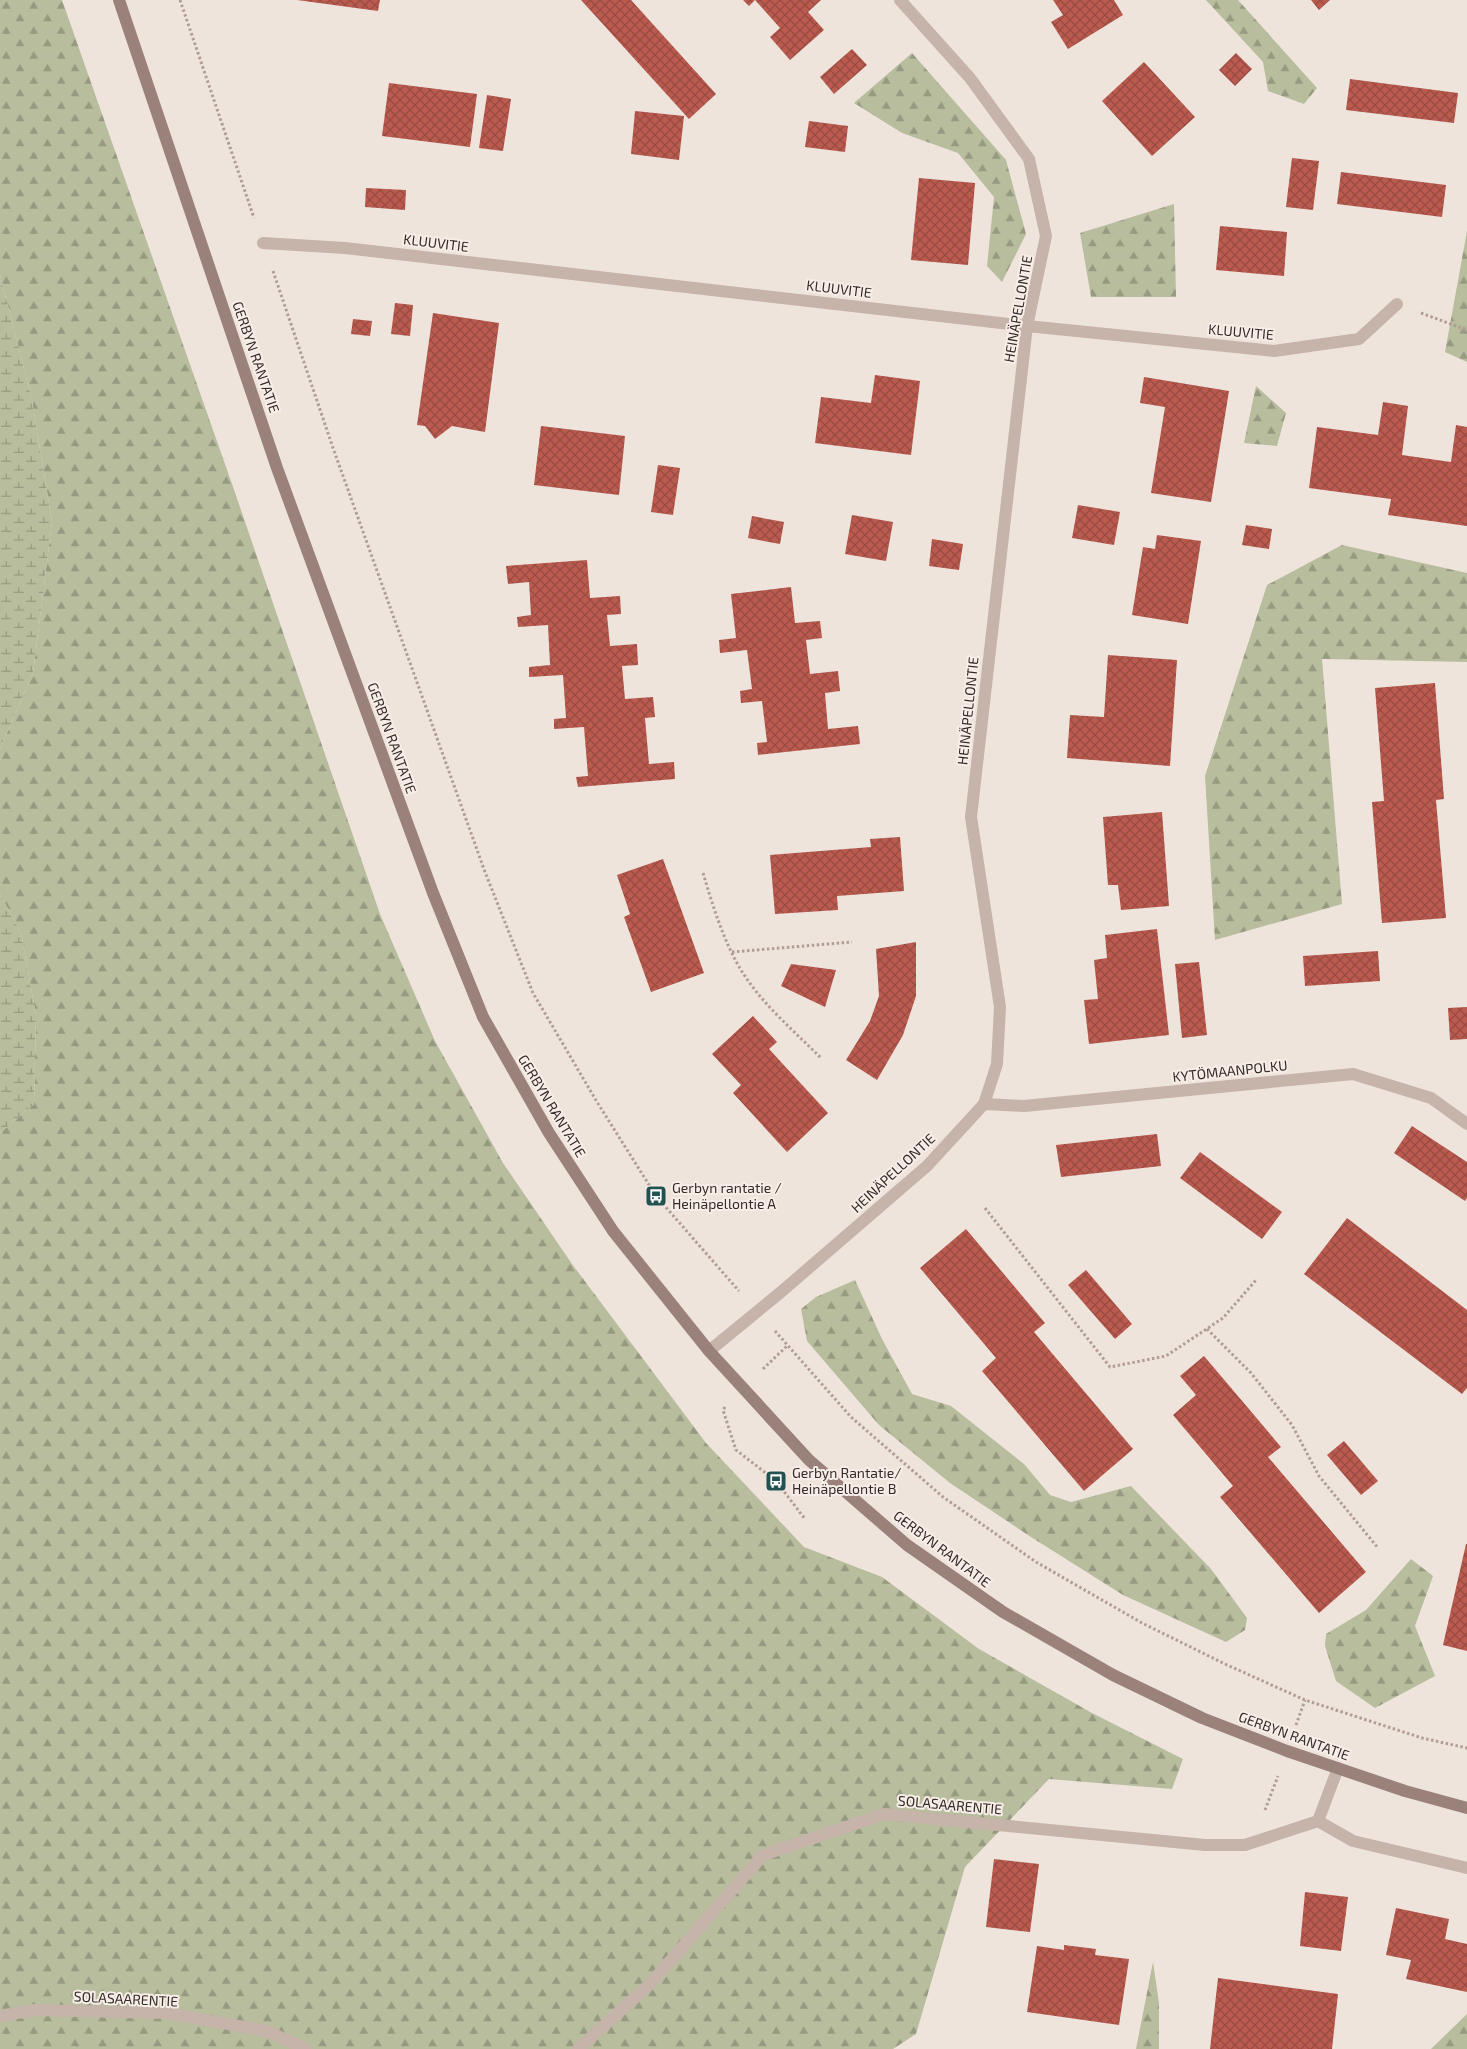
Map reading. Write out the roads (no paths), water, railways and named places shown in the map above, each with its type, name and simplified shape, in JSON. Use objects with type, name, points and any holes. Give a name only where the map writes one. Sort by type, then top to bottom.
[{"type":"main road","name":"GERBYN RANTATIE","points":[[119,0],[277,468],[432,893],[482,1018],[549,1133],[613,1231],[709,1351],[809,1460],[907,1545],[1003,1612],[1113,1675],[1202,1718],[1287,1751],[1404,1791],[1467,1808]]},
{"type":"street","name":"HEINÄPELLONTIE","points":[[709,1351],[926,1166],[984,1104],[997,1064],[1000,1007],[971,817],[1027,326],[1046,236],[1029,159],[970,78],[900,0]]},
{"type":"street","name":"KLUUVITIE","points":[[263,244],[345,248],[1027,326],[1274,352],[1359,339],[1397,304]]},
{"type":"street","name":"KYTÖMAANPOLKU","points":[[984,1104],[1024,1106],[1353,1074],[1431,1098],[1467,1124]]},
{"type":"street","points":[[1338,1768],[1318,1821],[1353,1841],[1467,1868]]},
{"type":"street","name":"SOLASAARENTIE","points":[[578,2049],[650,1984],[763,1855],[885,1814],[1205,1845],[1245,1845],[1318,1821]]},
{"type":"street","name":"SOLASAARENTIE","points":[[0,2016],[34,2010],[167,2013],[268,2032],[306,2049]]},
{"type":"place","name":"Gerbyn rantatie / Heinäpellontie A","points":[[656,1196]]},
{"type":"place","name":"Gerbyn Rantatie/ Heinäpellontie B","points":[[776,1481]]}]
